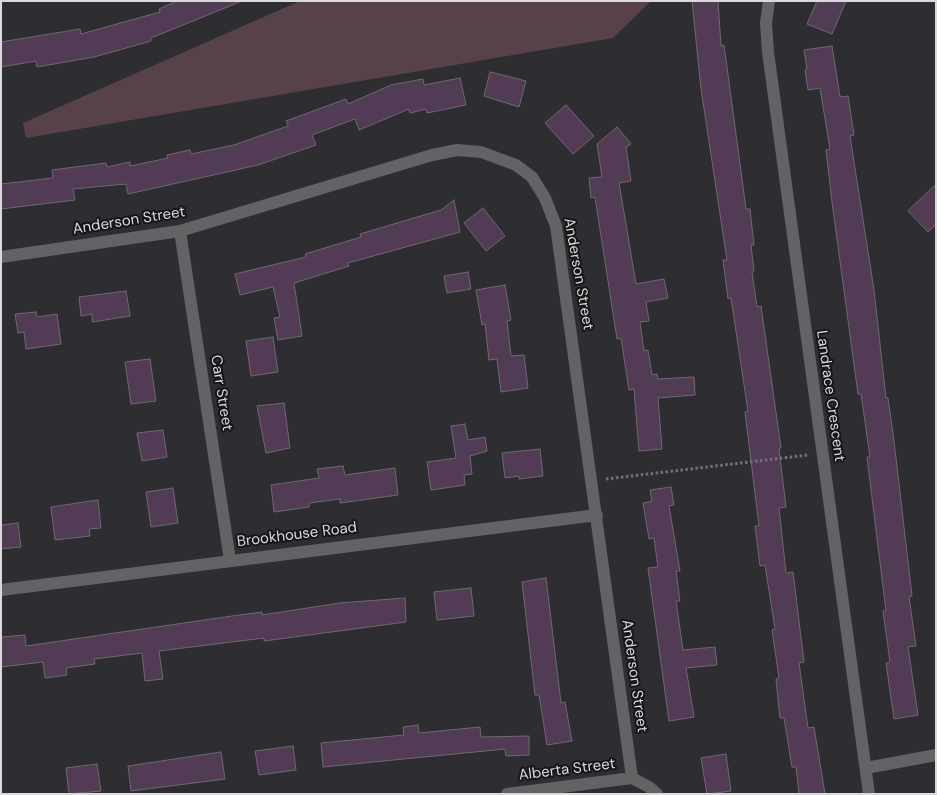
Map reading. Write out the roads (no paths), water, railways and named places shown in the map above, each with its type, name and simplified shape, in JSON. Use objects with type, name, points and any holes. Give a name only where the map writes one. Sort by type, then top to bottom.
[{"type":"street","name":"Landrace Crescent","points":[[769,1],[766,23],[768,52],[821,453],[869,794]]},
{"type":"street","name":"Anderson Street","points":[[1,257],[180,231],[432,155],[457,150],[481,152],[516,165],[532,177],[545,198],[556,226],[632,778]]},
{"type":"street","name":"Carr Street","points":[[180,231],[230,560]]},
{"type":"street","name":"Brookhouse Road","points":[[1,590],[230,560],[597,516]]},
{"type":"street","points":[[866,768],[936,755]]},
{"type":"street","points":[[632,778],[649,787],[657,794]]},
{"type":"street","name":"Alberta Street","points":[[507,794],[632,778]]}]
